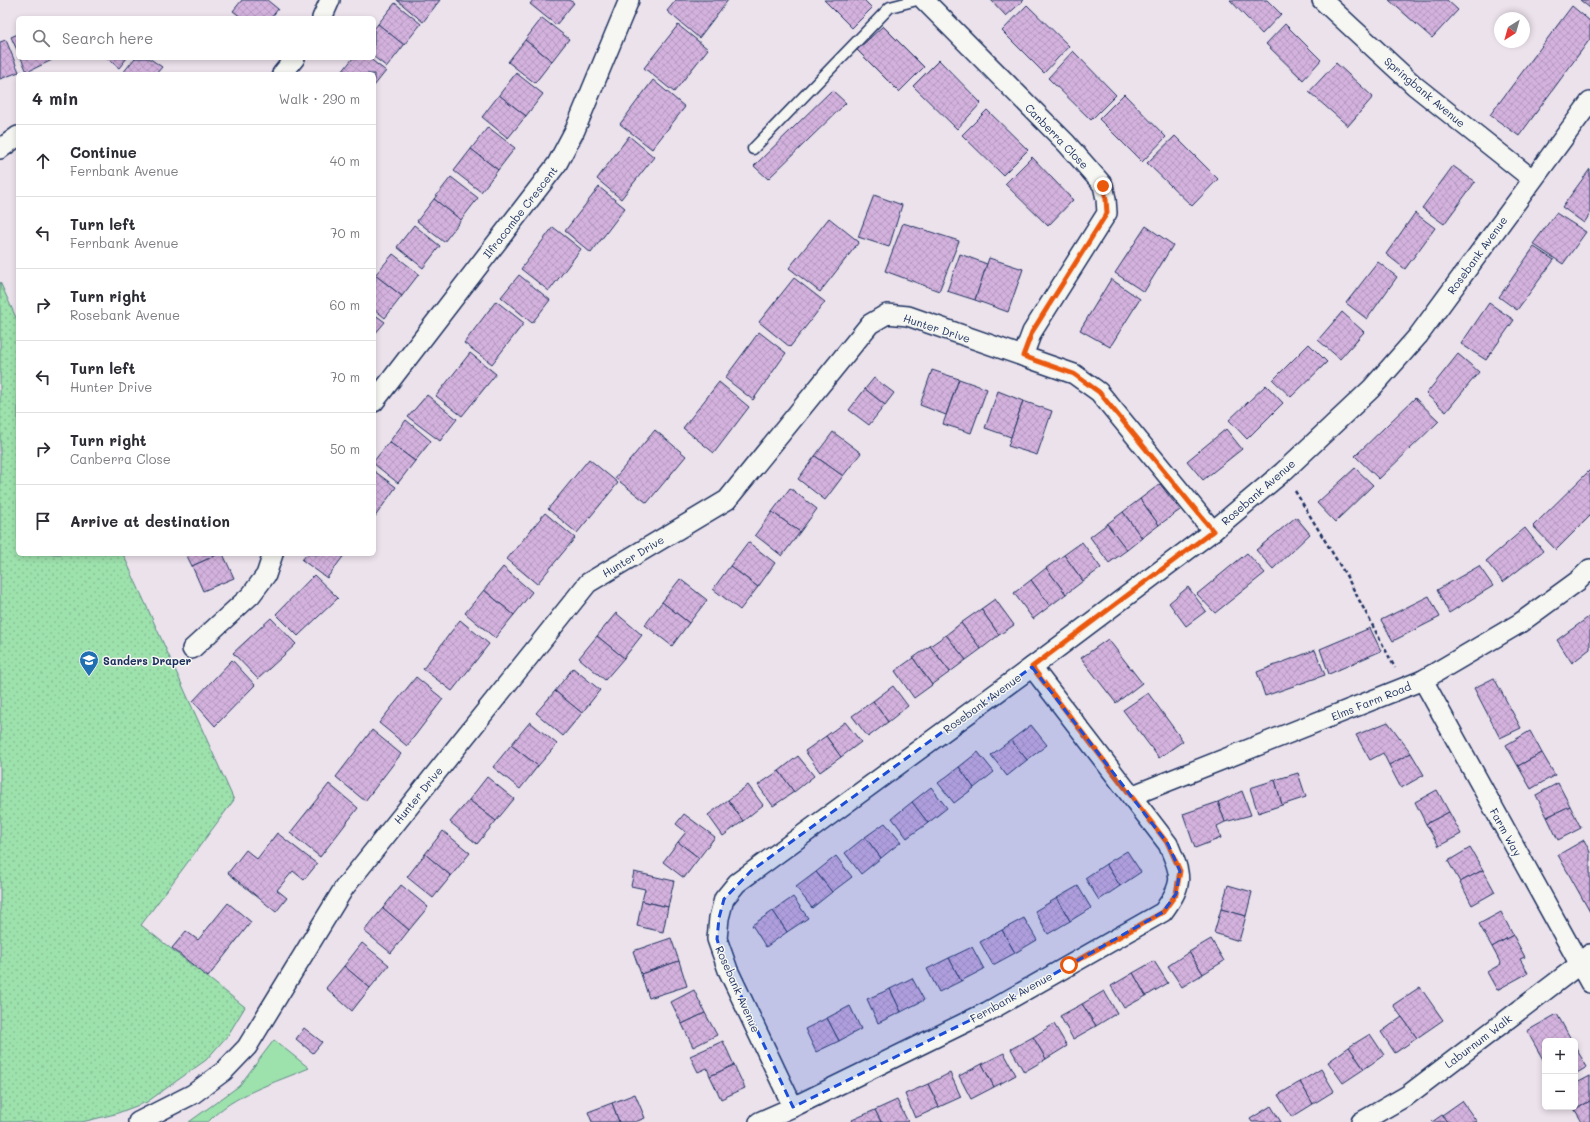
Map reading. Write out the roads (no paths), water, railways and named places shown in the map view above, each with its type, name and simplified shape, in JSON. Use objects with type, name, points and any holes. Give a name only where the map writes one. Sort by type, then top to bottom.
[{"type":"street","points":[[323,16],[330,0]]},
{"type":"street","name":"Ilfracombe Crescent","points":[[376,399],[557,164],[575,130],[629,0]]},
{"type":"street","name":"Canberra Close","points":[[924,0],[1066,143],[1103,186],[1107,213],[1032,332],[1023,356]]},
{"type":"street","name":"Springbank Avenue","points":[[1322,0],[1415,86],[1532,179]]},
{"type":"street","points":[[284,72],[293,60]]},
{"type":"street","name":"Rosebank Avenue","points":[[793,1107],[721,953],[717,939],[719,918],[724,899],[737,883],[751,871],[1032,667],[1213,531],[1283,472],[1370,389],[1418,336],[1590,102]]},
{"type":"street","points":[[0,149],[16,137]]},
{"type":"street","name":"Hunter Drive","points":[[138,1122],[194,1094],[224,1071],[247,1046],[344,888],[588,583],[727,500],[870,324],[886,314],[908,316],[1074,374],[1099,392],[1213,531]]},
{"type":"street","points":[[192,649],[251,595],[266,575],[272,556]]},
{"type":"street","name":"Elms Farm Road","points":[[1131,796],[1423,680],[1520,623],[1579,580],[1590,569]]},
{"type":"street","name":"Fernbank Avenue","points":[[759,1122],[793,1107],[987,1012],[1163,912],[1176,894],[1180,871],[1168,844],[1032,667]]},
{"type":"street","name":"Farm Way","points":[[1423,680],[1585,959],[1590,983]]},
{"type":"street","name":"Laburnum Walk","points":[[1361,1122],[1408,1095],[1585,959]]},
{"type":"lane","points":[[752,149],[890,7],[917,0]]},
{"type":"place","name":"Sanders Draper","points":[[89,677]]}]
